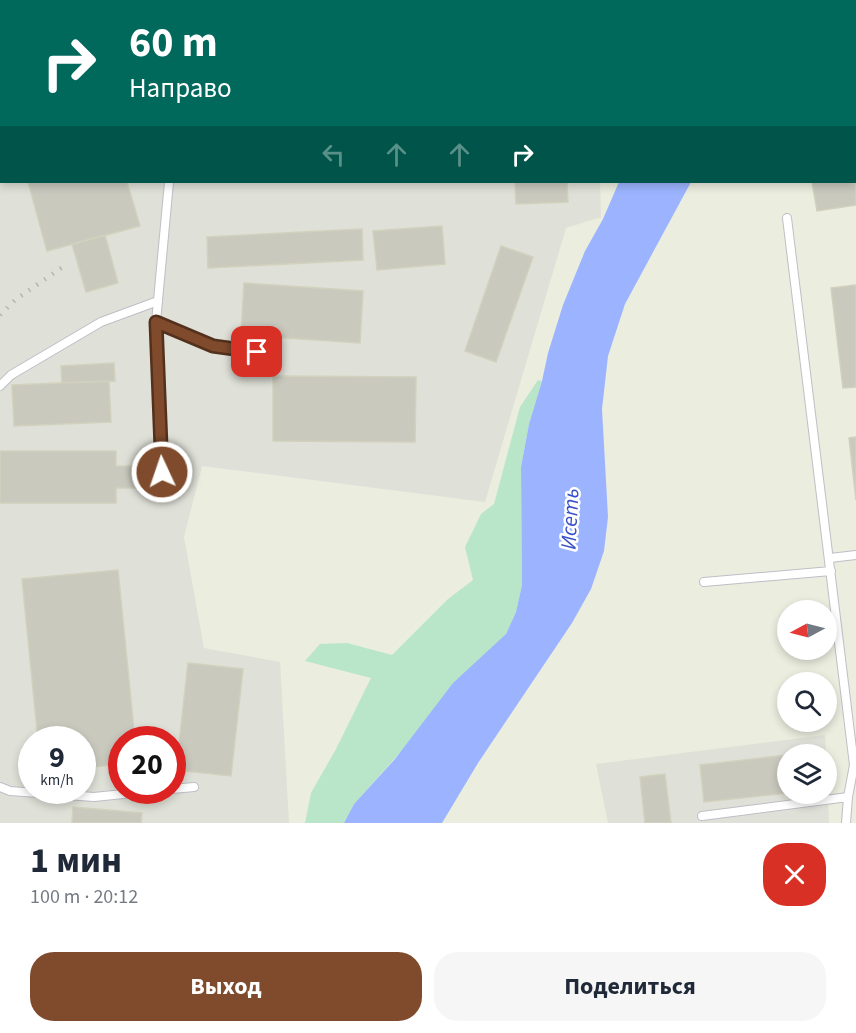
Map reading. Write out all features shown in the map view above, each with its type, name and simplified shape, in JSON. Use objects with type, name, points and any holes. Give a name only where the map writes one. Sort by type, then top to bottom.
[{"type":"lane","points":[[164,492],[156,322],[169,183]]},
{"type":"lane","points":[[787,218],[855,765],[848,797],[846,823]]},
{"type":"lane","points":[[0,386],[11,375],[101,322],[158,301]]},
{"type":"lane","points":[[156,322],[213,346],[257,352]]},
{"type":"lane","points":[[830,558],[856,555]]},
{"type":"lane","points":[[704,582],[831,571]]},
{"type":"lane","points":[[0,787],[10,791],[94,797],[108,796]]},
{"type":"lane","points":[[186,788],[194,787]]},
{"type":"lane","points":[[702,816],[848,797]]},
{"type":"shaded area","points":[[0,183],[600,183],[601,217],[566,228],[485,502],[202,466],[184,537],[204,648],[280,662],[289,823],[0,823]]},
{"type":"shaded area","points":[[825,735],[825,744],[777,744],[777,804],[828,804],[829,823],[608,823],[596,764]]},
{"type":"green space","points":[[538,380],[542,381],[529,424],[521,467],[522,585],[516,612],[506,634],[354,804],[344,823],[305,823],[311,793],[336,749],[371,678],[305,661],[320,644],[347,643],[392,655],[448,599],[473,580],[465,547],[481,514],[494,504],[520,407]]},
{"type":"water","name":"Исеть","points":[[619,183],[690,183],[625,304],[608,356],[602,409],[608,517],[604,551],[591,589],[572,623],[478,763],[442,823],[344,823],[354,804],[395,759],[453,683],[506,634],[516,612],[522,585],[521,467],[529,424],[563,305],[585,251],[603,219]]},
{"type":"building","points":[[28,183],[127,183],[140,226],[47,251]]},
{"type":"building","points":[[515,183],[567,183],[568,202],[516,204]]},
{"type":"building","points":[[812,183],[855,183],[856,205],[817,211]]},
{"type":"building","points":[[442,226],[445,264],[377,270],[373,231]]},
{"type":"building","points":[[362,229],[363,260],[208,268],[207,237]]},
{"type":"building","points":[[105,235],[118,283],[86,292],[72,244]]},
{"type":"building","points":[[501,246],[533,257],[496,362],[465,351]]},
{"type":"building","points":[[244,283],[363,291],[360,343],[241,335]]},
{"type":"building","points":[[856,285],[856,387],[843,388],[831,288]]},
{"type":"building","points":[[114,363],[115,381],[62,383],[61,366]]},
{"type":"building","points":[[273,376],[416,377],[415,442],[273,441]]},
{"type":"building","points":[[109,381],[111,422],[14,426],[12,385]]},
{"type":"building","points":[[856,437],[856,500],[849,438]]},
{"type":"building","points":[[0,451],[116,451],[116,466],[138,466],[138,488],[116,488],[116,503],[0,503]]},
{"type":"building","points":[[118,570],[134,726],[108,726],[108,765],[96,767],[96,726],[37,726],[22,579]]},
{"type":"building","points":[[188,663],[243,669],[231,776],[186,771],[186,726],[181,726]]},
{"type":"building","points":[[777,756],[777,794],[704,802],[700,765]]},
{"type":"building","points":[[665,774],[671,823],[645,823],[640,777]]},
{"type":"building","points":[[73,807],[142,813],[141,823],[72,823]]},
{"type":"railway","points":[[0,315],[15,300],[67,264]]},
{"type":"route","points":[[162,472],[156,322],[213,346],[257,352]]}]
